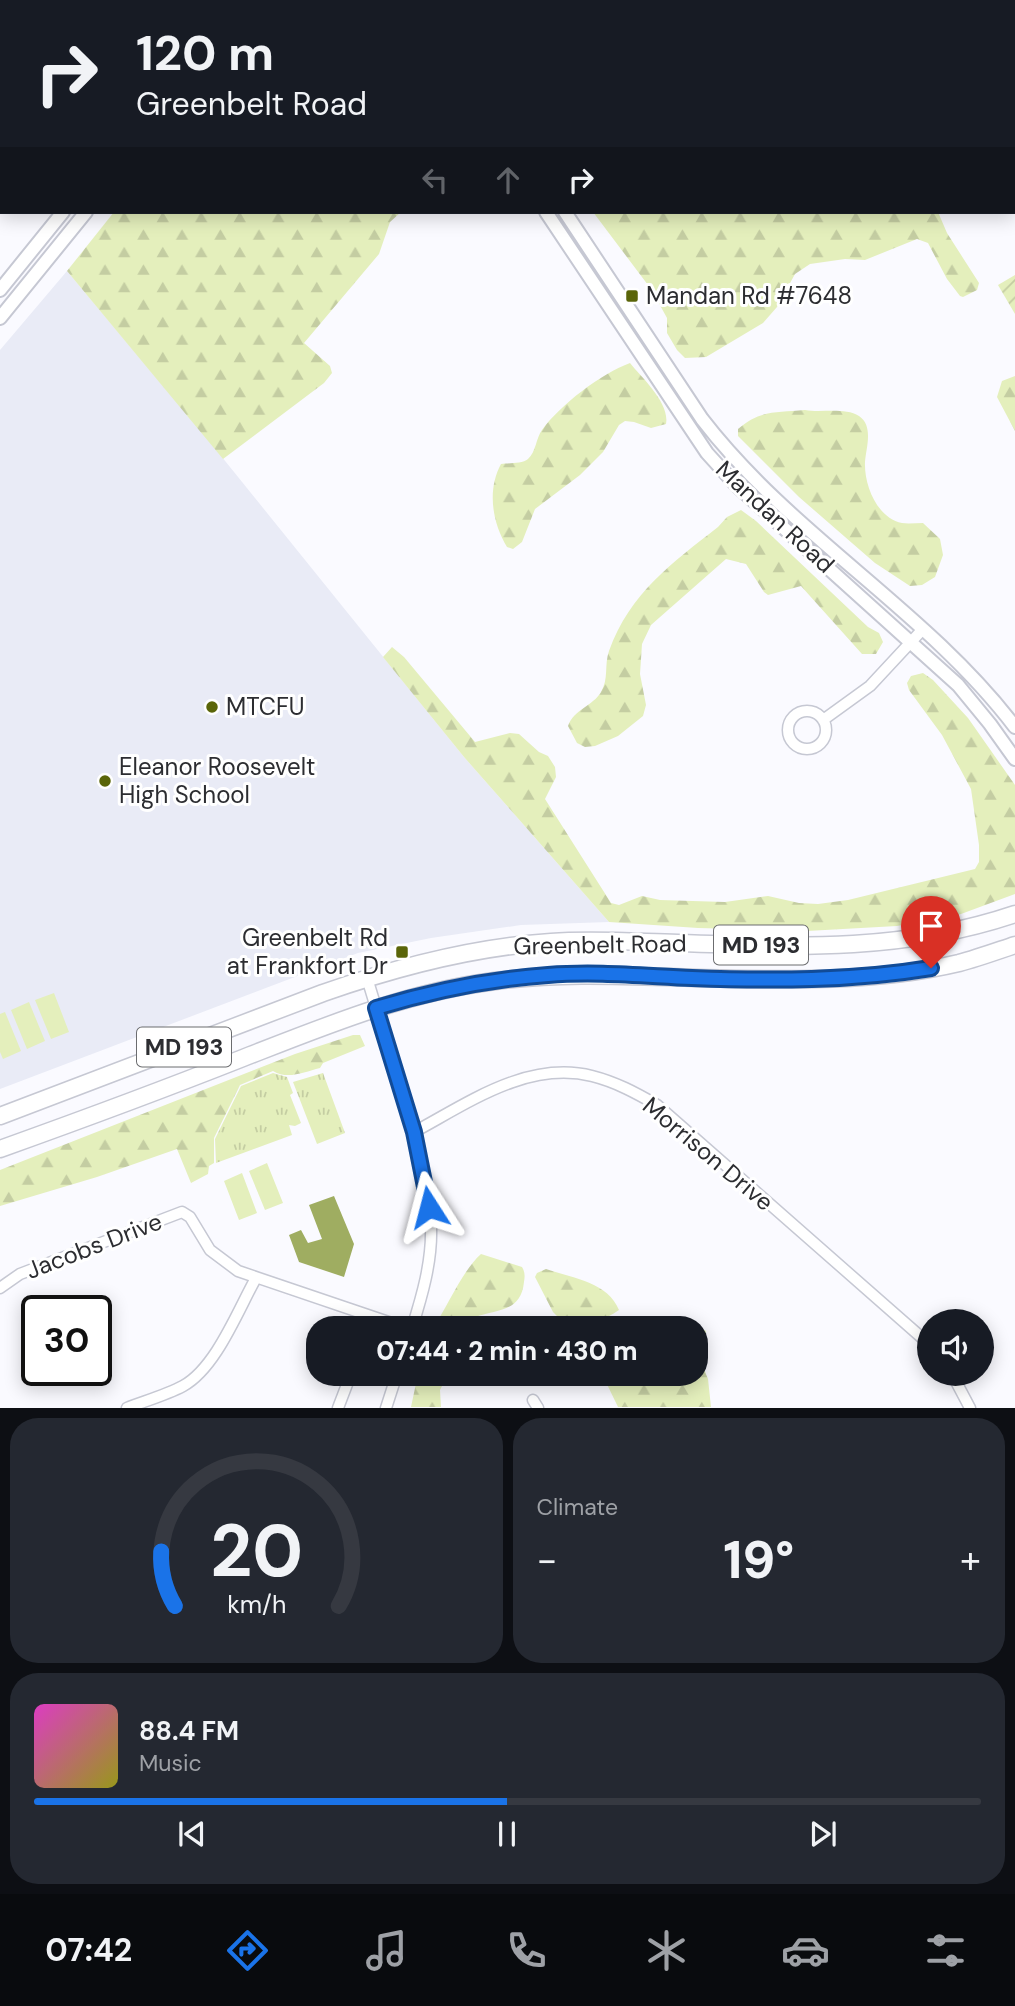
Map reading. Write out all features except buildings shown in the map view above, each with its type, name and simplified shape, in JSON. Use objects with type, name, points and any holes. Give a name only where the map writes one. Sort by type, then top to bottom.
[{"type":"main road","name":"Greenbelt Road","points":[[0,1116],[367,978],[431,960],[504,946],[552,942],[607,940],[745,945],[886,943],[961,930],[1015,914]]},
{"type":"main road","name":"Greenbelt Road","points":[[0,1149],[376,1008],[444,990],[548,975],[812,978],[884,974],[960,962],[1015,945]]},
{"type":"street","points":[[0,290],[61,214]]},
{"type":"street","points":[[0,318],[84,214]]},
{"type":"street","name":"Mandan Road","points":[[547,214],[707,453],[736,485],[911,642],[971,700],[1015,759]]},
{"type":"street","name":"Mandan Road","points":[[566,214],[702,419],[721,443],[778,501],[923,628],[971,675],[1015,727]]},
{"type":"street","points":[[823,720],[870,686],[923,628]]},
{"type":"street","points":[[367,978],[414,1132],[427,1189],[431,1226],[427,1274],[415,1316]]},
{"type":"street","name":"Morrison Drive","points":[[414,1132],[520,1079],[550,1073],[572,1073],[616,1083],[657,1105],[917,1333]]},
{"type":"street","name":"Jacobs Drive","points":[[0,1288],[20,1274],[182,1212],[190,1217],[209,1250],[238,1271],[353,1316]]},
{"type":"street","points":[[127,1408],[183,1386],[195,1378],[212,1356],[256,1278]]},
{"type":"street","points":[[338,1408],[346,1386]]},
{"type":"street","points":[[386,1408],[393,1386]]},
{"type":"street","points":[[958,1386],[970,1408]]},
{"type":"shaded area","name":"MTCFU","points":[[67,271],[209,441],[464,757],[609,922],[521,925],[431,938],[358,953],[0,1089],[0,350]]},
{"type":"shaded area","points":[[334,1196],[354,1244],[344,1277],[299,1262],[289,1235],[301,1230],[308,1243],[322,1239],[309,1205]]},
{"type":"green space","points":[[112,214],[399,214],[390,222],[379,254],[304,343],[330,366],[332,373],[324,383],[223,459],[67,271]]},
{"type":"green space","points":[[595,214],[939,214],[947,233],[979,283],[977,290],[960,296],[947,279],[928,243],[917,239],[865,260],[845,259],[810,264],[795,274],[777,307],[763,323],[706,357],[685,358],[667,333],[667,318],[651,289]]},
{"type":"green space","points":[[1015,275],[1015,314],[998,285]]},
{"type":"green space","points":[[630,363],[660,399],[666,424],[651,428],[625,421],[619,425],[603,452],[580,475],[535,509],[522,542],[513,549],[507,547],[493,506],[494,484],[501,464],[519,463],[528,459],[542,430],[559,410],[595,382]]},
{"type":"green space","points":[[1015,376],[1015,431],[997,397],[1002,381]]},
{"type":"green space","points":[[805,410],[853,413],[864,420],[868,431],[865,471],[874,499],[879,508],[893,520],[923,523],[940,539],[943,555],[935,577],[922,585],[910,586],[875,563],[799,497],[738,436],[738,429],[754,418],[778,412]]},
{"type":"green space","points":[[741,510],[868,627],[879,633],[883,642],[876,654],[862,654],[801,586],[768,595],[746,564],[726,559],[651,625],[642,644],[640,674],[646,705],[643,716],[618,736],[595,746],[585,747],[577,743],[568,726],[575,715],[601,692],[609,651],[628,612],[669,567],[727,517]]},
{"type":"green space","points":[[392,647],[404,657],[475,742],[510,733],[519,734],[539,752],[548,756],[555,767],[556,777],[545,799],[611,903],[619,905],[642,896],[660,900],[725,902],[768,896],[818,904],[848,900],[975,869],[979,862],[979,845],[971,789],[942,735],[909,690],[907,683],[911,676],[923,673],[933,680],[968,718],[1015,785],[1015,894],[961,914],[897,926],[807,931],[609,922],[464,757],[383,657]]},
{"type":"green space","points":[[54,993],[69,1032],[51,1039],[35,1000]]},
{"type":"green space","points":[[29,1002],[45,1041],[27,1049],[11,1010]]},
{"type":"green space","points":[[5,1012],[21,1051],[3,1059],[0,1052],[0,1014]]},
{"type":"green space","points":[[360,1035],[365,1046],[323,1063],[320,1068],[290,1075],[273,1071],[240,1085],[214,1138],[214,1163],[209,1166],[208,1174],[191,1183],[177,1149],[97,1177],[0,1206],[0,1170],[295,1054]]},
{"type":"green space","points":[[273,1073],[287,1077],[293,1093],[290,1095],[301,1123],[289,1125],[292,1135],[216,1163],[215,1139],[241,1086]]},
{"type":"green space","points":[[323,1073],[345,1133],[317,1144],[293,1082]]},
{"type":"green space","points":[[267,1163],[283,1203],[265,1210],[249,1171]]},
{"type":"green space","points":[[242,1173],[257,1213],[239,1220],[224,1181]]},
{"type":"green space","points":[[481,1254],[522,1267],[524,1280],[518,1299],[507,1308],[479,1316],[440,1316],[461,1279]]},
{"type":"green space","points":[[546,1269],[588,1282],[607,1293],[619,1310],[610,1316],[557,1316],[535,1277]]},
{"type":"green space","points":[[708,1379],[711,1407],[618,1407],[608,1386],[708,1386]]},
{"type":"green space","points":[[415,1386],[442,1386],[441,1407],[411,1407]]},
{"type":"place","name":"Mandan Rd #7648","points":[[632,296]]},
{"type":"place","name":"MTCFU","points":[[212,707]]},
{"type":"place","name":"Eleanor Roosevelt High School","points":[[105,781]]},
{"type":"place","name":"Greenbelt Rd at Frankfort Dr","points":[[402,952]]},
{"type":"route","points":[[429,1207],[414,1132],[376,1008],[422,994],[492,981],[548,975],[812,978],[931,968]]}]
